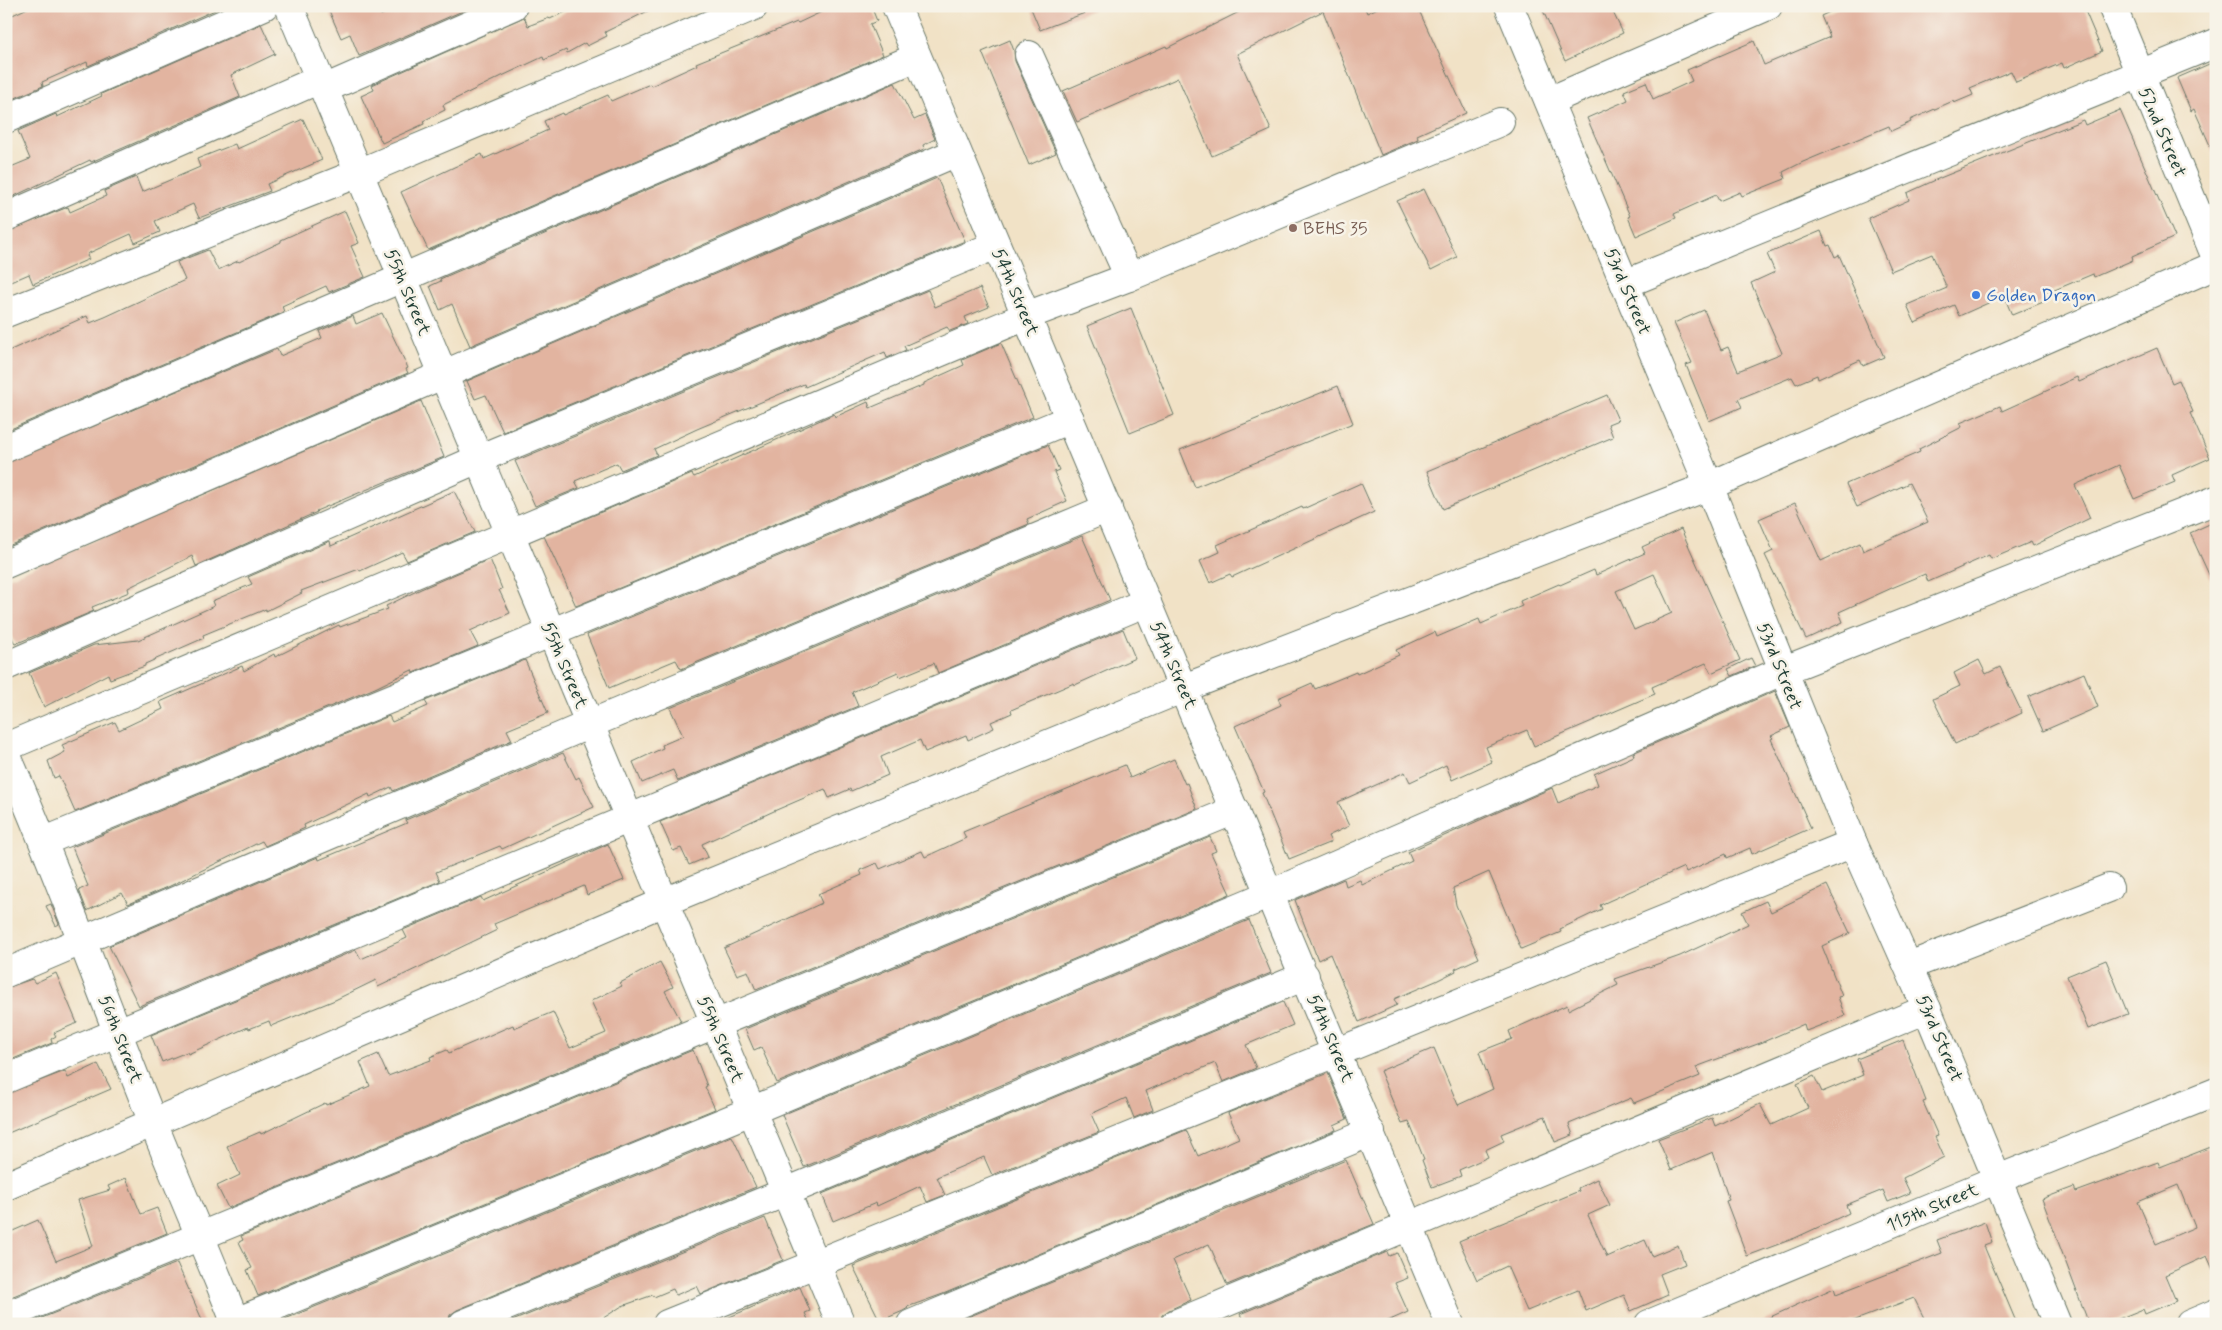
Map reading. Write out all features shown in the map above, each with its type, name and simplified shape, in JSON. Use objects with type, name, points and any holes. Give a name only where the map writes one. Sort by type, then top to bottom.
[{"type":"street","points":[[6,119],[264,6]]},
{"type":"street","name":"55th Street","points":[[289,6],[841,1324]]},
{"type":"street","points":[[6,217],[320,79],[324,89],[513,6]]},
{"type":"street","points":[[6,312],[359,173],[754,6]]},
{"type":"street","name":"54th Street","points":[[896,6],[1410,1225],[1446,1322]]},
{"type":"street","name":"53rd Street","points":[[1509,6],[1709,486],[1782,671],[1853,843],[1928,1009],[2057,1324]]},
{"type":"street","points":[[1549,101],[1768,6]]},
{"type":"street","name":"52nd Street","points":[[2112,6],[2139,76],[2216,258]]},
{"type":"street","points":[[1625,284],[2216,43]]},
{"type":"street","points":[[1029,55],[1129,277]]},
{"type":"street","points":[[6,448],[917,57]]},
{"type":"street","points":[[6,748],[1026,316],[1129,277],[1500,122]]},
{"type":"street","points":[[6,564],[957,152]]},
{"type":"street","points":[[6,666],[478,458],[996,245]]},
{"type":"street","points":[[6,1186],[664,902],[1184,688],[1709,486],[2216,265]]},
{"type":"street","points":[[44,840],[1070,420]]},
{"type":"street","points":[[234,1323],[1270,894],[1782,671],[2216,500]]},
{"type":"street","points":[[6,973],[590,724],[1108,508]]},
{"type":"street","points":[[6,1078],[1147,602]]},
{"type":"street","name":"56th Street","points":[[6,754],[44,840],[153,1122],[201,1235],[234,1323]]},
{"type":"street","points":[[6,1316],[1235,810]]},
{"type":"street","points":[[667,1324],[1853,843]]},
{"type":"street","points":[[1909,966],[2109,888]]},
{"type":"street","points":[[463,1324],[1305,976]]},
{"type":"street","points":[[1175,1324],[1928,1009]]},
{"type":"street","name":"115th Street","points":[[1650,1324],[1998,1179],[2216,1092]]},
{"type":"street","points":[[911,1324],[1371,1132]]},
{"type":"street","points":[[2190,1324],[2216,1313]]},
{"type":"building","points":[[32,6],[224,6],[88,66],[87,62],[42,82],[43,86],[6,102],[6,18]]},
{"type":"building","points":[[327,6],[377,6],[381,15],[403,6],[474,6],[359,56],[350,34],[341,38]]},
{"type":"building","points":[[578,6],[658,6],[605,32],[607,36],[587,46],[585,43],[567,53],[566,50],[544,60],[543,57],[443,105],[445,110],[423,121],[424,124],[382,143],[361,96],[374,90],[372,85],[524,17],[528,26],[550,19]]},
{"type":"building","points":[[834,6],[871,6],[877,21],[870,24],[883,55],[428,250],[401,192],[482,154],[484,159],[548,130],[544,121],[562,113],[563,115],[608,95],[611,101],[650,84],[651,86],[697,65],[696,63],[798,23]]},
{"type":"building","points":[[1030,6],[1098,6],[1098,8],[1040,30]]},
{"type":"building","points":[[1251,6],[1364,6],[1367,13],[1382,6],[1417,6],[1466,113],[1417,135],[1418,139],[1381,155],[1323,11],[1237,54],[1271,130],[1212,156],[1178,78],[1077,122],[1063,91],[1166,46],[1167,48]]},
{"type":"building","points":[[1541,6],[1610,6],[1623,33],[1565,61]]},
{"type":"building","points":[[1842,6],[2083,6],[2102,51],[2064,68],[2062,63],[2016,82],[2011,71],[1970,88],[1973,95],[1954,103],[1953,101],[1910,120],[1911,122],[1891,131],[1889,126],[1803,162],[1783,172],[1785,179],[1742,196],[1740,192],[1719,201],[1716,195],[1674,214],[1676,218],[1636,236],[1628,217],[1630,216],[1587,118],[1628,100],[1624,91],[1646,82],[1653,99],[1692,81],[1687,70],[1754,41],[1764,65],[1830,37],[1821,16]]},
{"type":"building","points":[[261,24],[275,54],[231,75],[240,97],[91,162],[90,160],[6,200],[6,169],[30,159],[18,131],[56,114],[57,117],[102,96],[101,94]]},
{"type":"building","points":[[1010,40],[1015,61],[1056,153],[1029,165],[982,52]]},
{"type":"building","points":[[2216,61],[2216,159],[2194,109],[2191,111],[2177,78]]},
{"type":"building","points":[[895,83],[914,120],[925,115],[935,139],[923,145],[924,149],[470,346],[452,304],[440,310],[430,286],[441,281],[440,279]]},
{"type":"building","points":[[2120,110],[2175,237],[2132,256],[2133,260],[2094,277],[2093,274],[2045,294],[2048,300],[2012,315],[2004,296],[1959,316],[1954,305],[1915,323],[1907,305],[1947,288],[1932,254],[1891,271],[1868,218],[1909,200],[1907,193],[1940,178],[2083,120],[2085,125]]},
{"type":"building","points":[[303,119],[322,160],[267,184],[270,191],[199,218],[193,204],[155,221],[160,232],[135,243],[131,234],[89,253],[87,256],[89,259],[33,284],[29,274],[6,284],[6,232],[68,207],[70,212],[106,196],[104,191],[136,177],[142,192],[200,167],[197,159],[235,144],[237,149]]},
{"type":"building","points":[[937,178],[965,241],[503,432],[486,395],[475,399],[467,381]]},
{"type":"building","points":[[1424,189],[1457,257],[1431,270],[1397,201]]},
{"type":"building","points":[[345,211],[359,243],[351,246],[365,277],[329,292],[326,286],[282,306],[284,312],[6,431],[6,352],[87,316],[90,323],[105,317],[185,280],[177,262],[208,250],[218,270],[239,262],[281,242],[281,240]]},
{"type":"building","points":[[1821,231],[1827,246],[1830,245],[1835,257],[1839,255],[1884,357],[1863,366],[1860,360],[1818,379],[1817,375],[1796,384],[1792,377],[1738,399],[1742,407],[1709,421],[1686,365],[1692,363],[1674,323],[1704,310],[1721,350],[1728,347],[1738,371],[1782,353],[1751,283],[1775,272],[1767,254]]},
{"type":"building","points":[[980,288],[989,307],[965,317],[968,324],[950,331],[947,327],[904,346],[906,350],[887,358],[885,352],[805,387],[804,384],[654,449],[657,455],[621,470],[617,463],[575,481],[579,488],[535,506],[515,461],[928,290],[935,307]]},
{"type":"building","points":[[1131,308],[1174,415],[1130,433],[1087,326]]},
{"type":"building","points":[[382,313],[408,368],[406,369],[408,373],[6,547],[6,463],[277,349],[280,356],[322,338],[319,331],[353,316],[356,324]]},
{"type":"building","points":[[1001,343],[1033,417],[576,606],[544,536],[692,474],[694,477],[834,414],[835,417],[868,402],[870,408],[924,385],[924,383],[964,365],[962,360]]},
{"type":"building","points":[[2157,348],[2172,383],[2179,380],[2193,412],[2190,413],[2210,458],[2172,475],[2175,482],[2134,499],[2119,465],[2075,485],[2090,518],[2033,546],[2031,542],[1991,559],[1989,555],[1928,582],[1925,574],[1894,587],[1839,612],[1843,622],[1806,639],[1765,555],[1773,551],[1759,519],[1795,503],[1821,561],[1860,543],[1863,551],[1928,522],[1909,483],[1857,507],[1846,484],[1920,452],[1919,449],[1962,427],[1960,423],[2000,406],[2002,411],[2077,377],[2079,382]]},
{"type":"building","points":[[1338,386],[1353,423],[1195,487],[1180,450]]},
{"type":"building","points":[[1607,395],[1618,420],[1608,424],[1613,437],[1443,509],[1427,471]]},
{"type":"building","points":[[421,401],[444,457],[316,511],[196,566],[192,556],[128,588],[129,592],[92,607],[94,611],[15,644],[6,625],[6,579]]},
{"type":"building","points":[[1048,445],[1059,470],[1054,472],[1067,501],[1027,519],[1029,524],[681,669],[676,660],[609,688],[587,635]]},
{"type":"building","points":[[1361,483],[1374,512],[1232,577],[1230,574],[1210,583],[1200,561],[1220,552],[1217,545]]},
{"type":"building","points":[[454,491],[475,532],[407,561],[402,552],[360,571],[359,569],[301,591],[302,593],[266,611],[266,609],[203,635],[204,638],[145,664],[145,666],[110,679],[108,674],[44,707],[29,673],[94,645],[138,640],[214,606],[212,601],[252,584],[248,577],[330,541],[331,546]]},
{"type":"building","points":[[2216,521],[2216,590],[2190,533]]},
{"type":"building","points":[[1681,529],[1740,660],[1711,673],[1706,663],[1652,687],[1655,694],[1534,746],[1527,730],[1486,747],[1492,762],[1452,780],[1446,765],[1410,782],[1405,772],[1338,802],[1349,826],[1328,836],[1331,842],[1289,859],[1262,793],[1264,792],[1235,726],[1281,705],[1278,698],[1312,683],[1315,689],[1356,672],[1357,674],[1399,655],[1396,650],[1435,632],[1437,637],[1479,619],[1481,624],[1522,606],[1520,601],[1559,584],[1594,570],[1596,575],[1645,553],[1642,547]],"holes":[[[1654,574],[1672,613],[1634,630],[1616,591]]]},
{"type":"building","points":[[1082,536],[1110,600],[938,673],[934,663],[900,677],[898,672],[852,692],[858,706],[678,781],[673,770],[642,783],[633,762],[663,748],[662,745],[683,736],[670,708]]},
{"type":"building","points":[[490,559],[502,589],[499,590],[510,613],[470,631],[478,646],[413,673],[412,670],[375,688],[75,812],[59,776],[54,778],[48,761],[65,752],[62,745],[115,722],[119,730],[163,709],[160,702],[242,666],[244,671],[274,654],[275,657],[339,625],[340,627],[388,609],[386,606]]},
{"type":"building","points":[[1123,629],[1135,658],[1075,685],[1074,683],[1011,710],[1012,713],[991,722],[994,728],[968,740],[966,735],[925,752],[920,740],[881,757],[888,775],[829,798],[825,789],[774,811],[702,844],[708,857],[689,865],[681,848],[673,851],[660,822]]},
{"type":"building","points":[[1751,658],[1755,666],[1732,676],[1728,669]]},
{"type":"building","points":[[525,660],[548,713],[507,730],[512,740],[393,791],[391,787],[370,797],[369,794],[304,825],[305,828],[265,846],[262,841],[168,887],[128,904],[122,893],[87,911],[79,890],[88,886],[72,847],[389,716],[392,722],[428,706],[425,701]]},
{"type":"building","points":[[1979,660],[1986,674],[2000,667],[2022,713],[1955,744],[1933,699],[1960,686],[1954,673]]},
{"type":"building","points":[[2084,673],[2098,707],[2043,731],[2028,697]]},
{"type":"building","points":[[1775,691],[1790,727],[1771,736],[1773,738],[1771,739],[1811,828],[1752,854],[1750,848],[1727,858],[1726,854],[1686,872],[1684,867],[1600,905],[1602,909],[1560,929],[1561,932],[1521,949],[1489,872],[1453,888],[1456,905],[1479,958],[1455,969],[1456,971],[1436,981],[1394,999],[1397,1005],[1359,1022],[1330,954],[1318,960],[1295,900],[1344,879],[1346,886],[1360,880],[1362,885],[1412,861],[1408,852],[1552,788],[1558,803],[1598,785],[1594,774],[1634,756],[1633,753]]},
{"type":"building","points":[[563,753],[576,779],[579,777],[594,807],[502,849],[500,846],[436,872],[440,881],[139,1006],[109,946],[318,857],[319,860],[407,823],[405,820]]},
{"type":"building","points":[[1174,759],[1185,784],[1187,783],[1197,809],[756,990],[748,971],[737,975],[724,948],[822,903],[818,894],[862,875],[860,870],[877,863],[880,869],[922,851],[925,857],[966,838],[963,832],[1125,765],[1130,778]]},
{"type":"building","points":[[1210,837],[1216,851],[1211,853],[1230,894],[777,1083],[761,1047],[754,1050],[745,1029]]},
{"type":"building","points":[[608,844],[624,880],[587,895],[584,886],[494,924],[497,930],[378,987],[376,980],[335,1000],[271,1026],[269,1021],[249,1029],[248,1027],[188,1054],[187,1052],[162,1062],[151,1035],[356,950],[361,959],[407,938],[403,930],[481,897],[483,901]]},
{"type":"building","points":[[1827,885],[1850,933],[1822,946],[1842,996],[1838,997],[1845,1016],[1806,1031],[1804,1024],[1763,1042],[1696,1067],[1700,1076],[1634,1103],[1631,1098],[1569,1124],[1573,1135],[1555,1142],[1545,1116],[1501,1134],[1504,1141],[1485,1150],[1488,1157],[1459,1170],[1461,1176],[1432,1187],[1422,1160],[1424,1159],[1409,1122],[1402,1124],[1380,1071],[1434,1048],[1458,1105],[1493,1089],[1479,1052],[1512,1039],[1509,1031],[1567,1005],[1568,1010],[1618,985],[1615,979],[1680,956],[1748,924],[1742,912],[1766,901],[1771,912]]},
{"type":"building","points":[[51,904],[59,924],[56,926],[46,906]]},
{"type":"building","points":[[1249,920],[1271,973],[804,1167],[782,1115]]},
{"type":"building","points":[[2106,960],[2128,1014],[2088,1029],[2067,976]]},
{"type":"building","points":[[660,962],[673,987],[665,991],[681,1021],[228,1208],[217,1186],[240,1175],[227,1146],[260,1132],[261,1134],[325,1103],[326,1105],[370,1086],[360,1062],[378,1054],[388,1076],[431,1060],[430,1057],[447,1050],[449,1053],[513,1025],[514,1028],[553,1012],[570,1048],[606,1033],[591,1001],[622,986],[620,983]]},
{"type":"building","points":[[56,973],[77,1023],[54,1033],[56,1036],[51,1039],[52,1043],[6,1062],[6,988],[32,979],[35,983]]},
{"type":"building","points":[[1283,1002],[1293,1025],[1246,1045],[1256,1068],[1223,1082],[1215,1063],[1190,1072],[1146,1091],[1153,1110],[1134,1118],[1126,1098],[1091,1114],[1099,1132],[992,1175],[984,1157],[937,1177],[945,1195],[927,1202],[920,1186],[877,1206],[876,1203],[833,1221],[822,1194]]},
{"type":"building","points":[[1903,1040],[1926,1101],[1923,1102],[1938,1136],[1935,1137],[1944,1157],[1903,1178],[1910,1193],[1888,1202],[1883,1190],[1846,1205],[1849,1213],[1795,1238],[1747,1256],[1726,1201],[1729,1200],[1713,1152],[1671,1170],[1658,1139],[1712,1118],[1715,1126],[1760,1104],[1771,1125],[1808,1108],[1797,1084],[1814,1076],[1822,1092],[1863,1075],[1857,1059]]},
{"type":"building","points":[[693,1050],[707,1086],[705,1087],[715,1109],[258,1296],[247,1270],[252,1268],[239,1242],[243,1240],[241,1236]]},
{"type":"building","points":[[98,1064],[111,1089],[6,1134],[6,1094],[65,1071],[68,1078]]},
{"type":"building","points":[[1328,1073],[1347,1119],[1334,1125],[1336,1130],[943,1294],[907,1307],[903,1311],[880,1321],[853,1266],[1186,1130],[1198,1156],[1239,1138],[1228,1113]]},
{"type":"building","points":[[732,1136],[756,1187],[457,1310],[450,1315],[448,1324],[273,1324]]},
{"type":"building","points":[[2216,1145],[2216,1276],[2207,1256],[2165,1275],[2176,1301],[2145,1314],[2143,1309],[2106,1324],[2089,1324],[2042,1199],[2074,1187],[2076,1192],[2158,1162],[2160,1167]],"holes":[[[2178,1185],[2195,1227],[2156,1244],[2138,1202]]]},
{"type":"building","points":[[1346,1160],[1374,1224],[1227,1285],[1209,1244],[1173,1260],[1191,1300],[1162,1315],[1160,1324],[956,1322]]},
{"type":"building","points":[[126,1178],[141,1214],[157,1208],[167,1233],[6,1299],[6,1234],[38,1220],[56,1261],[93,1246],[78,1200],[110,1190],[108,1186]]},
{"type":"building","points":[[1597,1179],[1610,1205],[1588,1215],[1607,1257],[1645,1240],[1652,1256],[1678,1245],[1685,1264],[1660,1274],[1668,1295],[1631,1311],[1624,1295],[1586,1311],[1578,1290],[1527,1311],[1507,1266],[1477,1280],[1459,1241],[1579,1191],[1578,1188]]},
{"type":"building","points":[[765,1218],[783,1260],[701,1294],[697,1286],[676,1295],[673,1289],[654,1297],[653,1295],[622,1306],[594,1324],[505,1324]]},
{"type":"building","points":[[1985,1222],[1992,1243],[1984,1246],[2017,1324],[1927,1324],[1914,1298],[1845,1324],[1755,1324],[1834,1288],[1836,1294],[1942,1253],[1937,1240]]},
{"type":"building","points":[[1387,1252],[1389,1256],[1397,1253],[1408,1278],[1395,1283],[1408,1312],[1381,1324],[1245,1324],[1240,1314]]},
{"type":"building","points":[[177,1263],[204,1324],[32,1324],[32,1322]]},
{"type":"building","points":[[800,1287],[810,1311],[805,1313],[810,1324],[713,1324]]},
{"type":"place","name":"BEHS 35","points":[[1293,228]]},
{"type":"place","name":"Golden Dragon","points":[[1976,295]]}]
